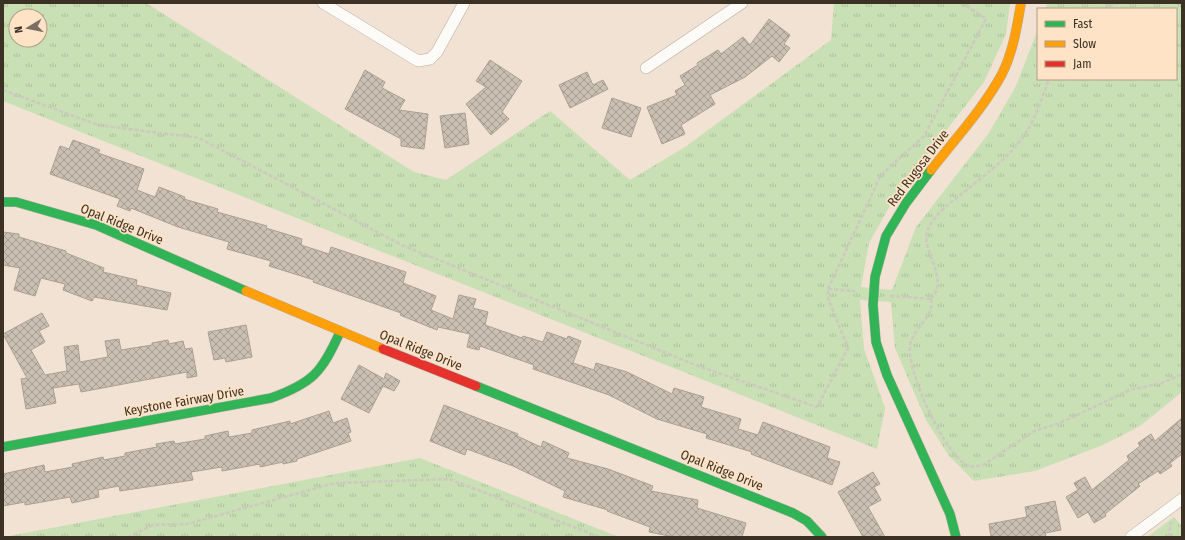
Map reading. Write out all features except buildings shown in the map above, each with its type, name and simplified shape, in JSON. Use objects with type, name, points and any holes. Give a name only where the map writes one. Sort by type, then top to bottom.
[{"type":"street","points":[[323,3],[418,61],[430,60],[437,52],[464,3]]},
{"type":"street","points":[[646,68],[742,3]]},
{"type":"street","name":"Red Rugosa Drive","points":[[956,537],[950,514],[887,375],[876,342],[873,305],[875,277],[886,236],[906,203],[983,104],[1002,73],[1014,40],[1021,3]]},
{"type":"street","name":"Opal Ridge Drive","points":[[3,202],[16,202],[96,225],[340,332],[793,513],[807,521],[822,537]]},
{"type":"street","name":"Keystone Fairway Drive","points":[[3,447],[271,398],[304,385],[318,375],[327,361],[340,332]]},
{"type":"street","points":[[1131,537],[1182,498]]},
{"type":"path","points":[[3,90],[98,125],[199,138],[402,246],[698,366],[817,407],[848,348],[828,298],[828,289],[881,175],[924,136],[986,19],[962,3]]},
{"type":"path","points":[[1106,8],[1118,3]]},
{"type":"path","points":[[1049,80],[1035,115],[1018,144],[987,173],[947,206],[928,227],[925,240],[936,272],[936,292],[930,299],[930,312],[911,341],[910,352],[920,392],[936,425],[957,457],[970,467],[983,465],[1034,431],[1060,423],[1130,390],[1162,383],[1182,374]]},
{"type":"path","points":[[828,289],[855,291]]},
{"type":"path","points":[[890,296],[930,299]]},
{"type":"path","points":[[128,537],[153,524],[187,524],[335,483],[449,479],[600,537]]},
{"type":"path","points":[[1168,537],[1172,520]]},
{"type":"green space","points":[[3,3],[146,3],[414,172],[446,180],[550,111],[630,180],[685,147],[831,40],[834,3],[1010,3],[1006,34],[984,82],[897,193],[869,243],[861,287],[892,290],[916,227],[989,133],[1016,86],[1037,32],[1037,80],[1177,80],[1177,8],[1046,8],[1048,3],[1182,3],[1182,392],[1140,426],[1103,445],[1035,471],[974,481],[949,456],[926,420],[895,348],[891,302],[860,300],[864,349],[885,408],[877,449],[3,101]]},
{"type":"green space","points":[[420,458],[619,537],[4,537]]},
{"type":"green space","points":[[1174,517],[1182,526],[1182,537],[1147,537]]},
{"type":"traffic: fast","points":[[931,170],[906,203],[886,236],[875,277],[873,305],[876,342],[887,375],[950,514],[956,537]]},
{"type":"traffic: fast","points":[[3,202],[16,202],[96,225],[246,291]]},
{"type":"traffic: fast","points":[[3,447],[271,398],[307,381],[321,367],[328,357],[340,332]]},
{"type":"traffic: fast","points":[[476,386],[793,513],[807,521],[822,537]]},
{"type":"traffic: slow","points":[[931,170],[978,112],[1002,74],[1012,48],[1021,3]]},
{"type":"traffic: slow","points":[[246,291],[383,349]]},
{"type":"traffic: jam","points":[[383,349],[476,386]]}]
